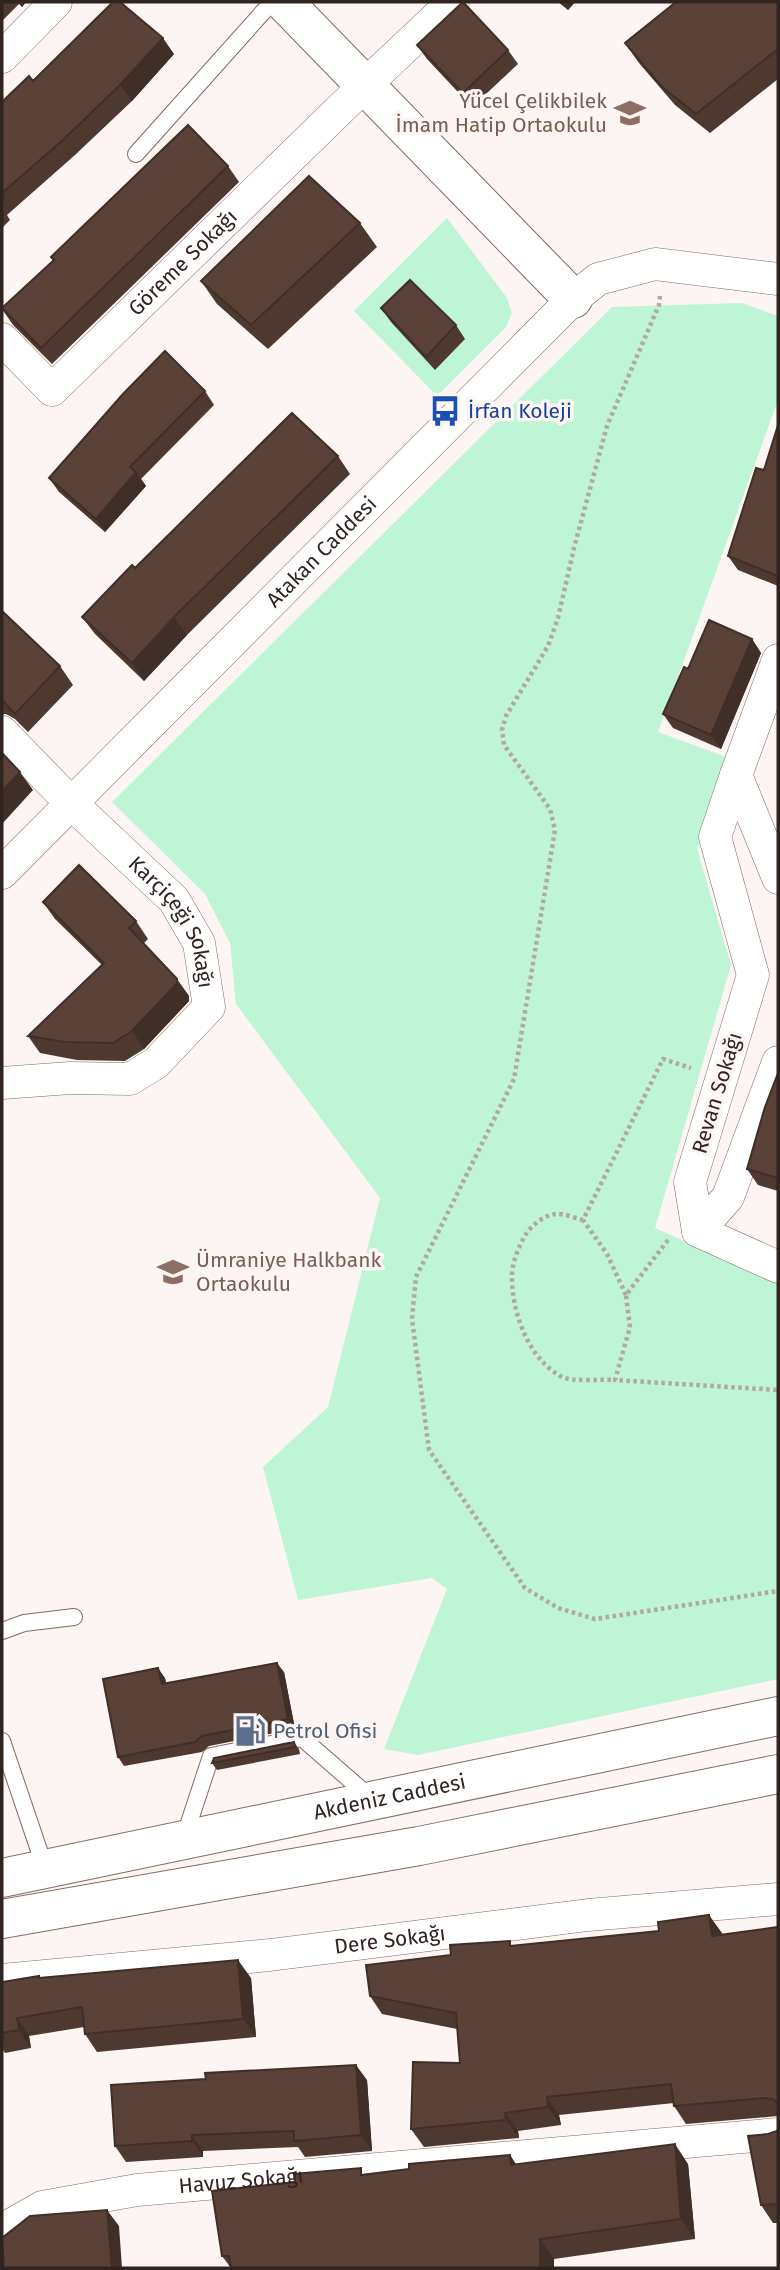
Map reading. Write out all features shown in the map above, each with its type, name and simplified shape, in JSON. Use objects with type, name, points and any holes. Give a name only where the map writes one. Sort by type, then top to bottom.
[{"type":"main road","points":[[284,2],[573,299]]},
{"type":"main road","name":"Akdeniz Caddesi","points":[[2,1878],[778,1716]]},
{"type":"main road","points":[[2,1919],[419,1846],[778,1774]]},
{"type":"street","points":[[2,57],[56,2]]},
{"type":"street","points":[[365,85],[453,2]]},
{"type":"street","name":"Göreme Sokağı","points":[[2,339],[52,390],[365,85]]},
{"type":"street","name":"Atakan Caddesi","points":[[2,873],[573,299],[598,279],[661,264],[778,279]]},
{"type":"street","name":"Revan Sokağı","points":[[778,660],[715,837],[753,975],[691,1182],[696,1218],[727,1197],[778,1062]]},
{"type":"street","points":[[2,732],[71,803]]},
{"type":"street","points":[[736,775],[778,878]]},
{"type":"street","name":"Karçiçeği Sokağı","points":[[2,1083],[71,1078],[130,1079],[156,1063],[209,1007],[199,943],[174,900],[71,803]]},
{"type":"street","points":[[696,1218],[778,1268]]},
{"type":"street","name":"Dere Sokağı","points":[[2,1980],[270,1955],[588,1915],[778,1899]]},
{"type":"street","name":"Havuz Sokağı","points":[[2,2230],[42,2207],[137,2190],[778,2134]]},
{"type":"lane","points":[[135,154],[272,2]]},
{"type":"lane","points":[[2,1631],[24,1623],[74,1616]]},
{"type":"lane","points":[[184,1839],[211,1756],[302,1738],[373,1800]]},
{"type":"lane","points":[[2,1741],[45,1868]]},
{"type":"path","points":[[661,264],[659,305],[607,426],[558,618],[548,646],[506,716],[502,730],[504,745],[550,809],[555,830],[514,1079],[416,1277],[412,1319],[429,1450],[525,1588],[558,1608],[595,1619],[778,1591]]},
{"type":"path","points":[[583,1220],[663,1059],[722,1079]]},
{"type":"path","points":[[615,1380],[630,1327],[626,1296],[607,1254],[583,1220],[556,1214],[532,1224],[518,1248],[512,1274],[515,1304],[533,1350],[547,1366],[564,1378],[778,1390]]},
{"type":"path","points":[[626,1296],[696,1218]]},
{"type":"green space","points":[[447,218],[507,298],[512,313],[506,327],[437,396],[354,311]]},
{"type":"green space","points":[[742,303],[778,316],[778,400],[658,732],[729,758],[697,849],[731,965],[655,1228],[778,1283],[778,1679],[418,1755],[384,1749],[447,1589],[432,1578],[298,1600],[263,1467],[328,1407],[380,1198],[236,1004],[230,943],[205,894],[112,802],[612,307]]},
{"type":"building","points":[[113,2],[120,2],[163,38],[120,85],[64,139],[2,193],[2,102],[29,76],[33,81]]},
{"type":"building","points":[[463,2],[508,50],[463,93],[417,45]]},
{"type":"building","name":"Yücel Çelikbilek İmam Hatip Ortaokulu","points":[[676,2],[778,2],[778,49],[696,114],[661,86],[625,43]]},
{"type":"building","points":[[188,125],[228,166],[41,348],[2,308],[54,260],[51,257]]},
{"type":"building","points":[[309,176],[360,223],[251,325],[201,281]]},
{"type":"building","points":[[410,280],[456,325],[426,357],[381,308]]},
{"type":"building","points":[[165,351],[205,391],[130,467],[136,472],[96,519],[49,478]]},
{"type":"building","points":[[292,413],[338,456],[174,617],[132,663],[82,617],[132,565],[135,568]]},
{"type":"building","points":[[778,425],[778,576],[728,556],[756,468],[764,470]]},
{"type":"building","points":[[2,611],[60,666],[15,714],[2,700]]},
{"type":"building","points":[[709,620],[752,639],[711,735],[663,714],[684,667],[688,669]]},
{"type":"building","points":[[2,753],[20,772],[2,791]]},
{"type":"building","points":[[79,865],[136,921],[129,928],[177,979],[177,983],[132,1031],[113,1043],[65,1042],[28,1036],[104,963],[43,902]]},
{"type":"building","points":[[778,1073],[778,1178],[747,1169]]},
{"type":"building","points":[[277,1663],[288,1719],[202,1736],[195,1742],[118,1757],[103,1679],[158,1668],[162,1684]]},
{"type":"building","points":[[294,1742],[295,1747],[212,1763],[214,1758]]},
{"type":"building","points":[[709,1915],[712,1936],[778,1927],[778,2104],[773,2099],[764,2098],[674,2106],[671,2084],[547,2097],[548,2107],[505,2113],[506,2120],[411,2129],[413,2062],[460,2063],[456,2013],[370,1996],[366,1965],[451,1955],[450,1945],[510,1941],[510,1946],[659,1931],[658,1922]]},
{"type":"building","points":[[238,1960],[243,2019],[85,2034],[82,2007],[17,2018],[19,2030],[2,2033],[2,1982],[39,1976]]},
{"type":"building","points":[[356,2065],[361,2135],[294,2141],[294,2131],[192,2135],[192,2141],[115,2146],[111,2085],[206,2079],[205,2073]]},
{"type":"building","points":[[778,2129],[778,2204],[761,2205],[748,2136],[768,2134]]},
{"type":"building","points":[[675,2144],[681,2219],[540,2239],[540,2268],[231,2268],[229,2256],[222,2256],[212,2191],[295,2182],[294,2174],[361,2168],[361,2175],[409,2169],[409,2164],[510,2155],[511,2165]]},
{"type":"building","points":[[107,2210],[112,2268],[4,2268],[2,2238],[30,2216]]},
{"type":"place","name":"Yücel Çelikbilek İmam Hatip Ortaokulu","points":[[630,113]]},
{"type":"place","name":"İrfan Koleji","points":[[445,411]]},
{"type":"place","name":"Ümraniye Halkbank Ortaokulu","points":[[173,1272]]},
{"type":"place","name":"Petrol Ofisi","points":[[250,1731]]}]
